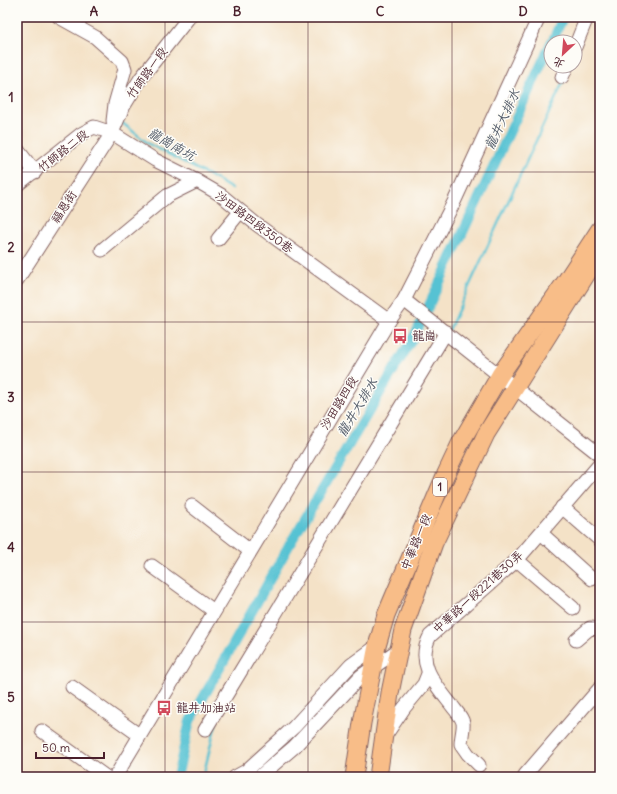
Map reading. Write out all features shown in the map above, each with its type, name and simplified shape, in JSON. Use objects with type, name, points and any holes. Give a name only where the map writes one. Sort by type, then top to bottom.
[{"type":"main road","name":"中華路一段","points":[[354,777],[372,669],[386,615],[444,478],[461,442],[500,375],[566,281],[600,229]]},
{"type":"main road","name":"中華路一段","points":[[378,777],[398,650],[403,630],[434,543],[486,434],[600,253]]},
{"type":"street","points":[[59,17],[95,37],[122,61],[125,69],[115,104],[112,133]]},
{"type":"street","name":"竹師路一段","points":[[112,133],[122,109],[141,78],[189,17]]},
{"type":"street","name":"沙田路四段","points":[[114,777],[404,300],[454,202],[539,17]]},
{"type":"street","points":[[580,34],[587,17]]},
{"type":"street","name":"竹師路二段","points":[[17,185],[81,134],[94,127],[112,133]]},
{"type":"street","name":"沙田路四段350巷","points":[[112,133],[155,160],[198,181],[221,195],[240,212],[390,321]]},
{"type":"street","name":"福恩街","points":[[17,280],[112,133]]},
{"type":"street","points":[[17,149],[35,172]]},
{"type":"street","points":[[102,250],[167,196],[198,181]]},
{"type":"street","points":[[218,239],[240,212]]},
{"type":"street","points":[[404,300],[515,386],[600,455]]},
{"type":"street","points":[[205,730],[442,329]]},
{"type":"street","name":"中華路一段221巷30弄","points":[[428,674],[424,652],[430,636],[517,560],[600,464]]},
{"type":"street","points":[[192,506],[250,551]]},
{"type":"street","points":[[562,507],[600,540]]},
{"type":"street","points":[[541,533],[592,579]]},
{"type":"street","points":[[517,560],[573,608]]},
{"type":"street","points":[[152,566],[214,611]]},
{"type":"street","points":[[576,640],[590,628],[600,628]]},
{"type":"street","points":[[235,777],[246,771],[294,727],[351,665],[377,646]]},
{"type":"street","points":[[259,777],[294,747],[361,676],[398,650]]},
{"type":"street","points":[[383,739],[404,708],[424,684],[428,674]]},
{"type":"street","points":[[428,674],[463,723],[461,744],[479,765]]},
{"type":"street","points":[[72,687],[139,735]]},
{"type":"street","points":[[525,775],[600,688]]},
{"type":"street","points":[[42,730],[106,777]]},
{"type":"waterway","name":"龍井大排水","points":[[556,34],[563,17]]},
{"type":"waterway","name":"龍井大排水","points":[[177,777],[190,721],[291,542],[417,331],[543,60]]},
{"type":"waterway","points":[[449,330],[564,80]]},
{"type":"waterway","name":"龍崗南坑","points":[[121,122],[149,144],[232,189]]},
{"type":"waterway","points":[[203,777],[216,723]]},
{"type":"place","name":"龍崗","points":[[400,336]]},
{"type":"place","name":"龍井加油站","points":[[164,708]]}]
